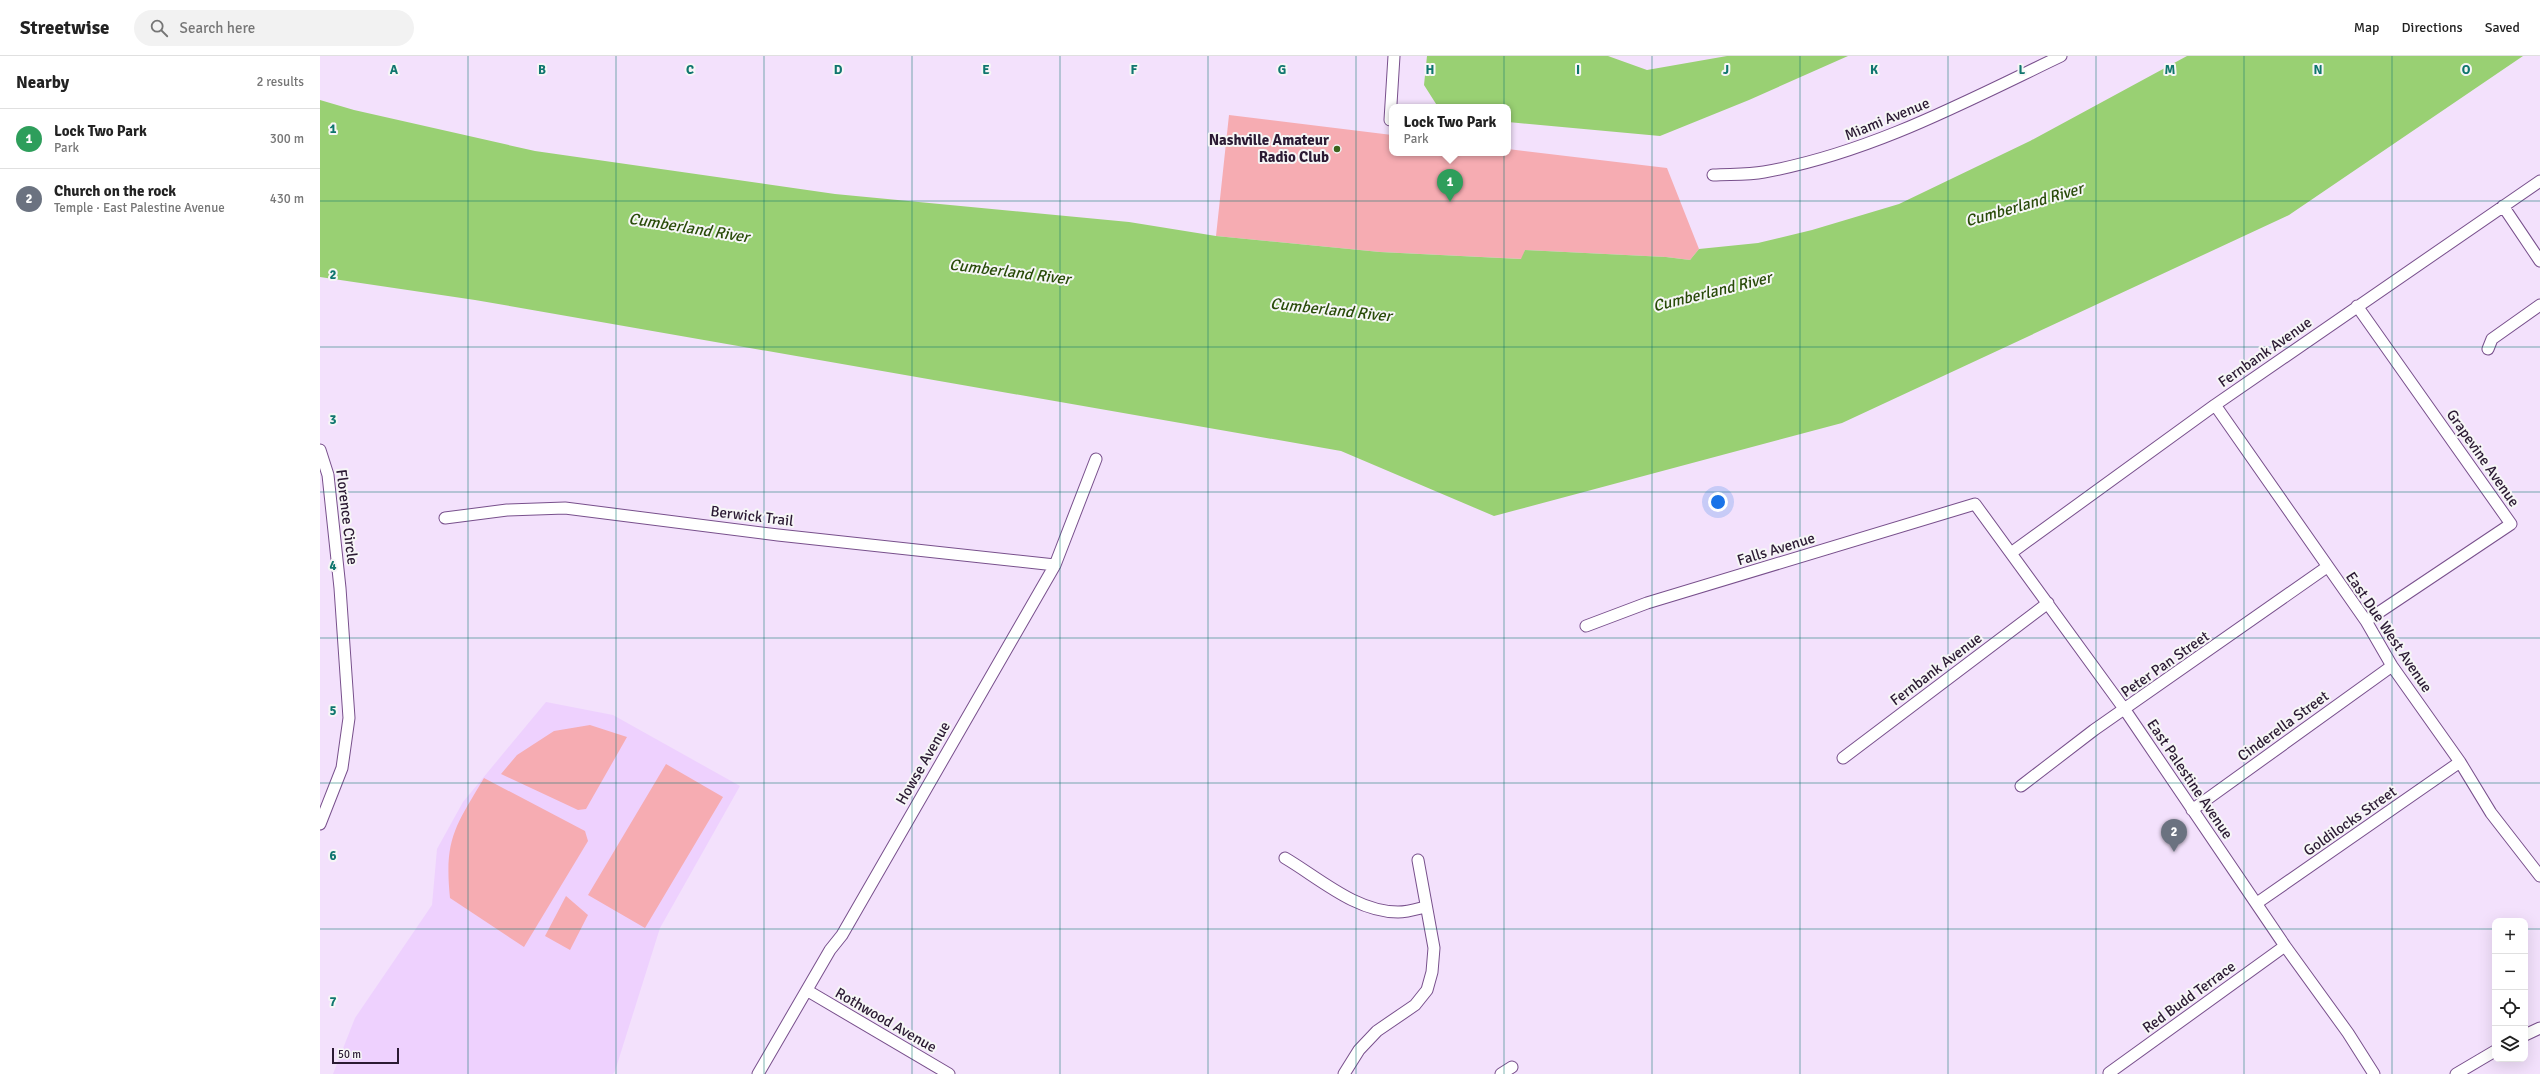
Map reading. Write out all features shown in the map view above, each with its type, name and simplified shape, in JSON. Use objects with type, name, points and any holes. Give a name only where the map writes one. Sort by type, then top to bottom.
[{"type":"street","points":[[1391,104],[1394,56]]},
{"type":"street","name":"Miami Avenue","points":[[1713,175],[1763,172],[1841,154],[1926,121],[2061,56]]},
{"type":"street","name":"Fernbank Avenue","points":[[2011,553],[2215,405],[2540,181]]},
{"type":"street","points":[[2503,206],[2540,261]]},
{"type":"street","points":[[2488,349],[2492,339],[2540,305]]},
{"type":"street","name":"Grapevine Avenue","points":[[2357,306],[2511,524],[2366,621]]},
{"type":"street","name":"East Due West Avenue","points":[[2215,405],[2366,621],[2392,666],[2460,762],[2491,813],[2540,876]]},
{"type":"street","name":"Florence Circle","points":[[320,450],[328,475],[340,588],[349,718],[342,768],[320,824]]},
{"type":"street","name":"Howse Avenue","points":[[758,1074],[808,991],[1055,565],[1096,459]]},
{"type":"street","name":"Falls Avenue","points":[[1586,626],[1647,603],[1975,504],[1976,506]]},
{"type":"street","name":"East Palestine Avenue","points":[[1976,506],[2125,710],[2285,946],[2348,1033],[2370,1073]]},
{"type":"street","name":"Berwick Trail","points":[[445,518],[506,510],[564,508],[778,535],[1055,565]]},
{"type":"street","name":"Peter Pan Street","points":[[2021,786],[2094,730],[2125,710],[2327,567]]},
{"type":"street","name":"Fernbank Avenue","points":[[1843,758],[2048,603]]},
{"type":"street","name":"Cinderella Street","points":[[2192,810],[2392,666]]},
{"type":"street","name":"Goldilocks Street","points":[[2257,904],[2460,762]]},
{"type":"street","points":[[1284,858],[1335,891],[1366,906],[1398,912],[1425,907]]},
{"type":"street","points":[[1344,1074],[1359,1050],[1377,1031],[1415,1005],[1427,990],[1432,972],[1434,948],[1425,907],[1418,860]]},
{"type":"street","name":"Red Budd Terrace","points":[[2109,1073],[2285,946]]},
{"type":"street","name":"Rothwood Avenue","points":[[808,991],[949,1074]]},
{"type":"street","points":[[2528,1034],[2540,1028]]},
{"type":"street","points":[[2456,1074],[2492,1053]]},
{"type":"street","points":[[1502,1074],[1512,1067]]},
{"type":"shaded area","points":[[1229,115],[1389,135],[1389,156],[1511,156],[1511,149],[1667,168],[1699,249],[1690,260],[1666,257],[1525,250],[1522,259],[1380,252],[1216,236]]},
{"type":"shaded area","points":[[546,702],[613,715],[740,786],[660,928],[615,1071],[613,1074],[333,1074],[355,1018],[432,905],[437,849],[463,802]]},
{"type":"shaded area","points":[[590,725],[627,737],[586,809],[578,810],[501,774],[517,755],[554,731]]},
{"type":"shaded area","points":[[666,764],[723,797],[645,928],[588,895]]},
{"type":"shaded area","points":[[484,778],[585,831],[588,841],[524,947],[450,898],[450,847],[459,822]]},
{"type":"shaded area","points":[[566,896],[588,915],[570,950],[545,936]]},
{"type":"water","points":[[1427,56],[1608,56],[1647,70],[1727,56],[1848,56],[1749,100],[1660,136],[1511,122],[1511,104],[1436,104],[1424,85]]},
{"type":"water","name":"Cumberland River","points":[[2187,56],[2523,56],[2289,215],[1842,423],[1494,516],[1341,451],[475,300],[320,277],[320,100],[354,110],[535,151],[835,194],[1129,222],[1216,236],[1380,252],[1521,259],[1525,250],[1666,257],[1690,260],[1699,249],[1758,243],[1812,230],[1899,204],[2030,141]]},
{"type":"place","name":"Nashville Amateur Radio Club","points":[[1337,149]]},
{"type":"place","name":"Lock Two Park","points":[[1450,202]]},
{"type":"place","name":"Church on the rock","points":[[2174,852]]}]
